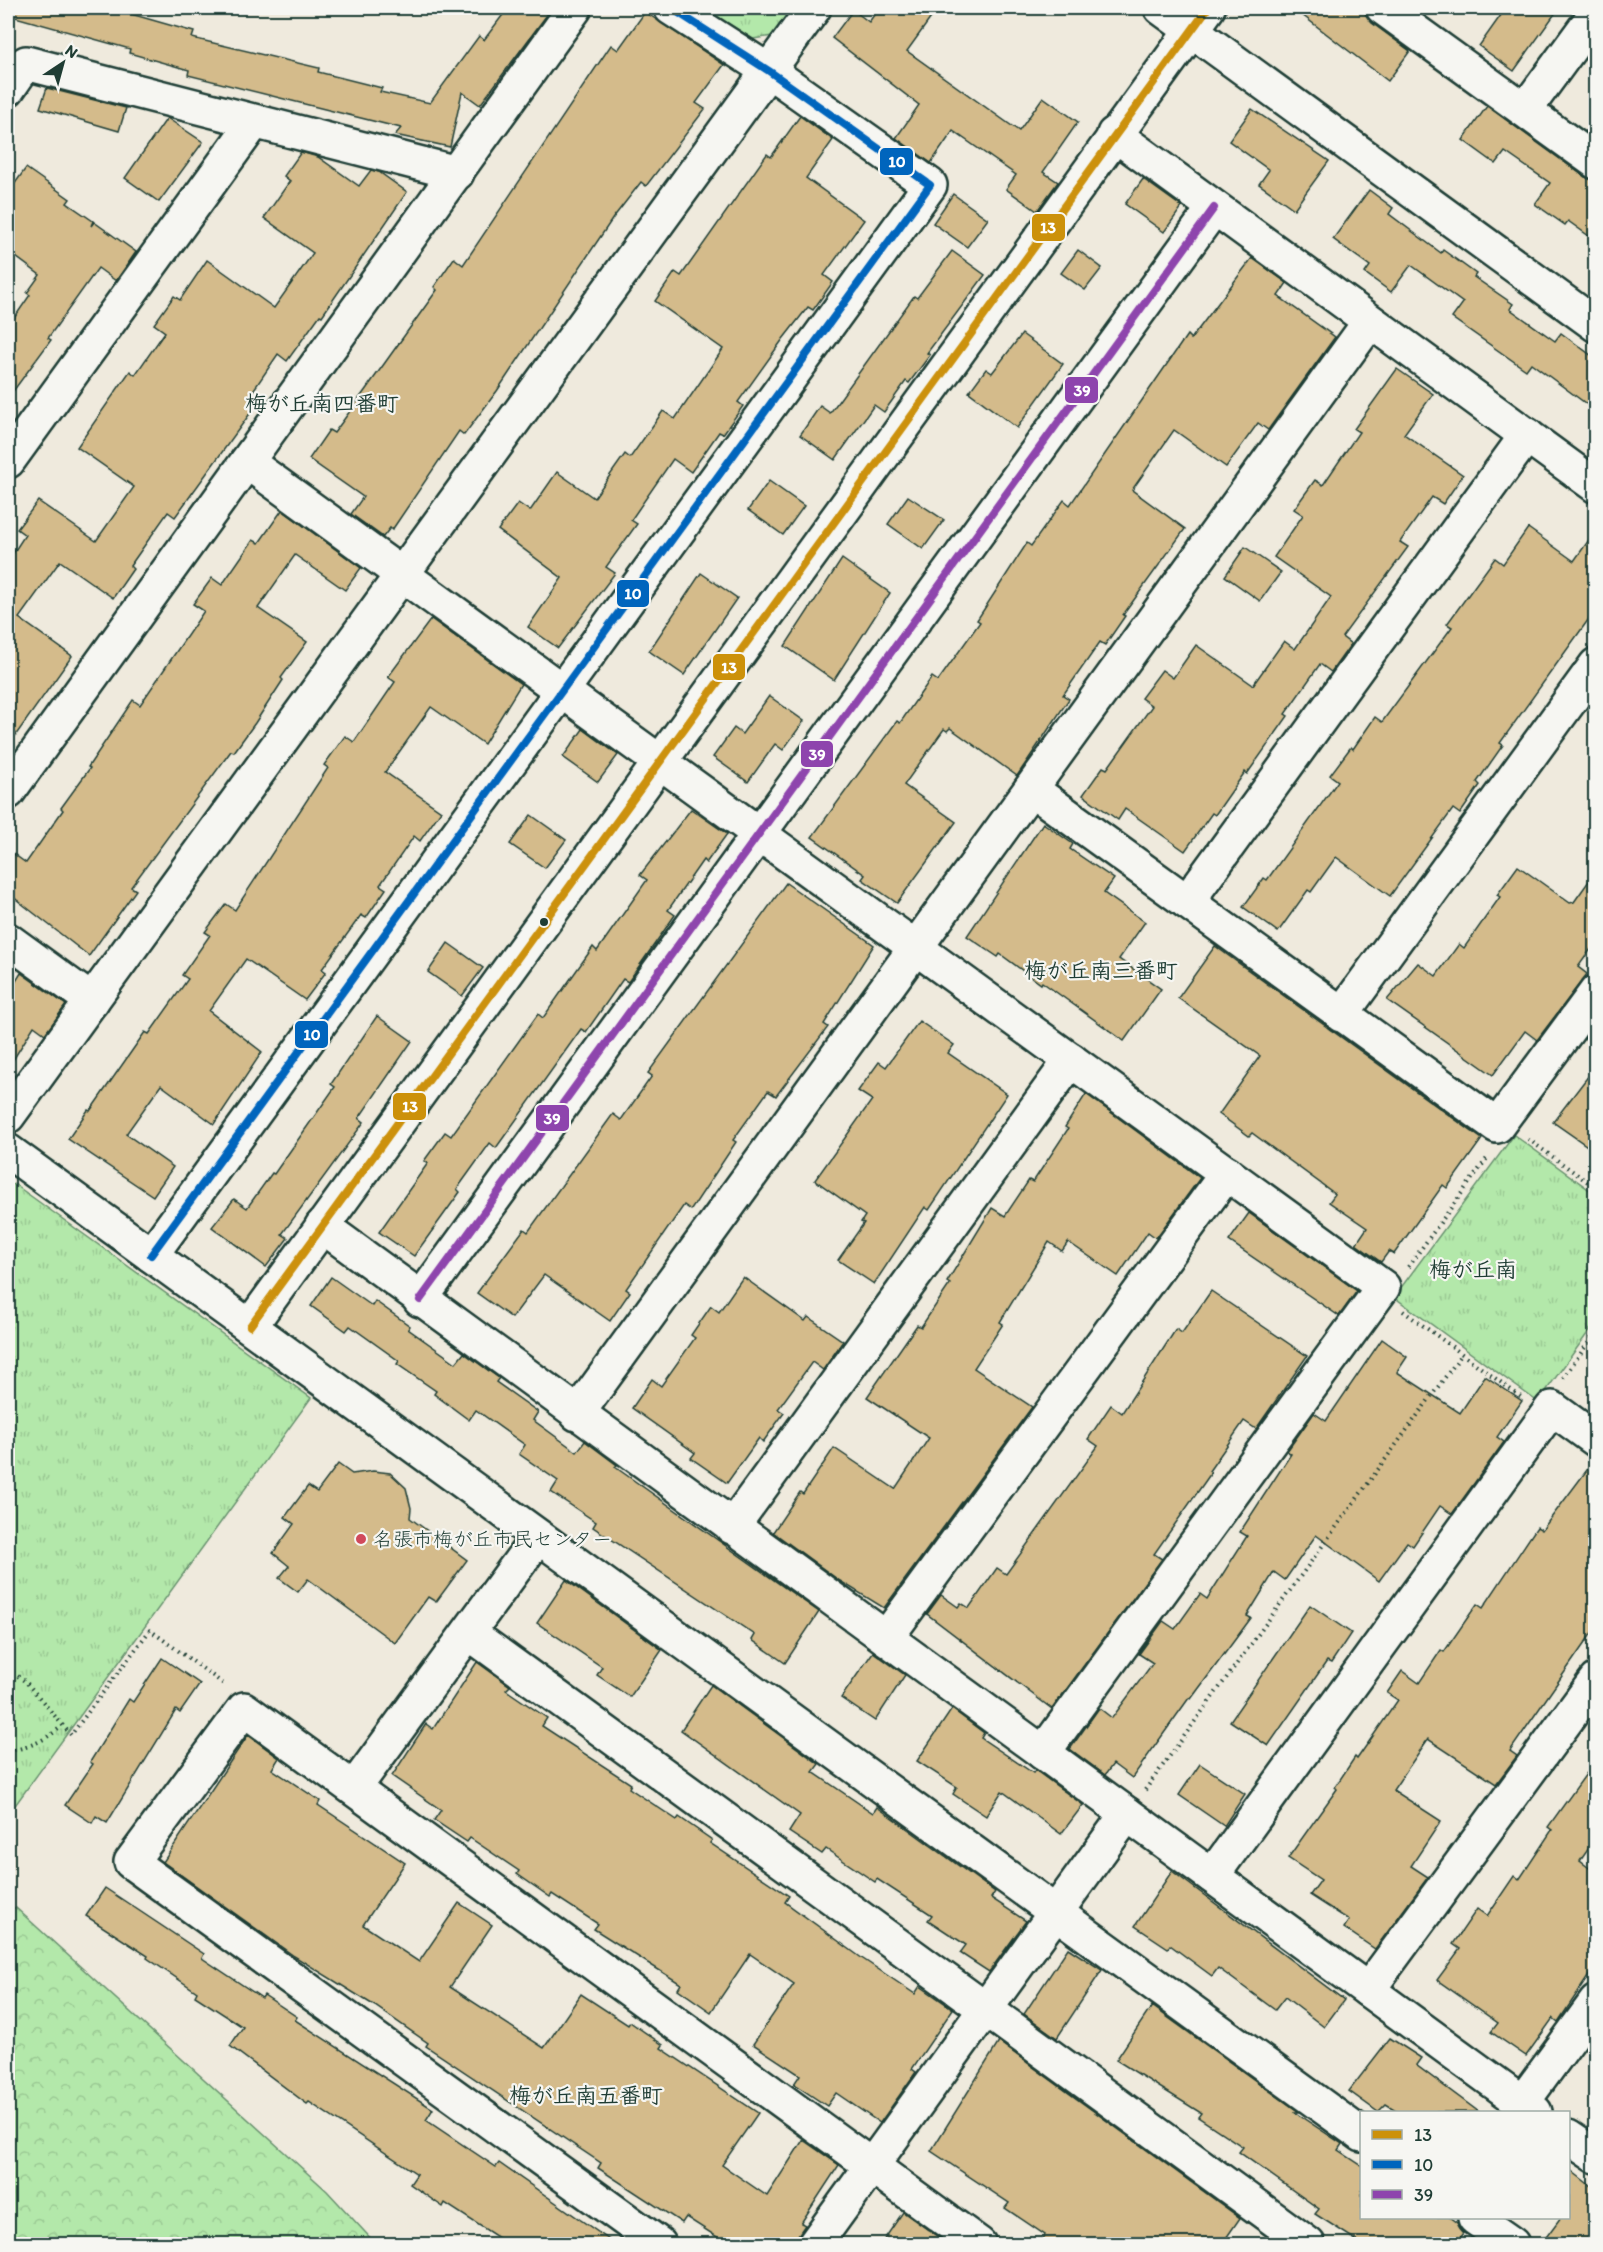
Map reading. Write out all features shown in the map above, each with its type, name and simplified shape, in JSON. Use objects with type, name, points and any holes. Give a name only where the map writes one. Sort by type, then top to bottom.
[{"type":"street","points":[[8,792],[575,8]]},
{"type":"street","points":[[151,1255],[930,185],[769,70],[671,8]]},
{"type":"street","points":[[8,1116],[814,8]]},
{"type":"street","points":[[1161,8],[1200,19],[1596,325]]},
{"type":"street","points":[[1383,8],[1596,162]]},
{"type":"street","points":[[1525,110],[1596,13]]},
{"type":"street","points":[[250,1326],[1114,134],[1200,19]]},
{"type":"street","points":[[8,89],[26,63],[457,173]]},
{"type":"street","points":[[8,461],[254,122]]},
{"type":"street","points":[[1114,134],[1369,323],[1596,486]]},
{"type":"street","points":[[420,1300],[1214,208]]},
{"type":"street","points":[[577,1414],[1369,323]]},
{"type":"street","points":[[1187,902],[1527,435]]},
{"type":"street","points":[[247,462],[1227,1173],[1381,1290],[1043,1753]]},
{"type":"street","points":[[1341,1015],[1596,665]]},
{"type":"street","points":[[1031,789],[1341,1015],[1511,1131],[1596,992]]},
{"type":"street","points":[[8,940],[92,1001]]},
{"type":"street","points":[[732,1527],[1071,1060]]},
{"type":"street","points":[[8,1151],[1360,2134]]},
{"type":"street","points":[[886,1638],[1227,1173]]},
{"type":"street","points":[[322,1226],[420,1300],[1529,2108],[1596,2002]]},
{"type":"street","points":[[1212,1876],[1549,1412],[1596,1440]]},
{"type":"street","points":[[355,1787],[538,1537]]},
{"type":"street","points":[[469,1633],[1308,2244]]},
{"type":"street","points":[[1368,1990],[1596,1680]]},
{"type":"street","points":[[659,2244],[131,1862],[244,1709],[355,1787],[979,2244]]},
{"type":"street","points":[[815,2244],[1127,1814]]},
{"type":"street","points":[[1570,2138],[1596,2156]]},
{"type":"street","points":[[1478,2219],[1512,2244]]},
{"type":"path","points":[[1596,1188],[1511,1131],[1491,1153],[1397,1282],[1381,1290],[1462,1354],[1549,1412],[1553,1391],[1596,1332]]},
{"type":"path","points":[[1588,1183],[1596,1172]]},
{"type":"path","points":[[1127,1814],[1462,1354]]},
{"type":"path","points":[[8,1669],[32,1688],[62,1727],[71,1735],[150,1630],[236,1693],[244,1709]]},
{"type":"path","points":[[8,1751],[47,1739],[62,1727]]},
{"type":"green space","points":[[703,8],[798,8],[779,35],[753,39]]},
{"type":"green space","points":[[1514,1135],[1595,1194],[1595,1323],[1538,1402],[1394,1297]]},
{"type":"green space","points":[[14,1184],[311,1398],[8,1815],[8,1187]]},
{"type":"green space","points":[[8,1908],[16,1908],[327,2191],[376,2244],[8,2244]]},
{"type":"building","points":[[8,8],[125,8],[124,12],[194,32],[192,38],[319,68],[318,72],[382,88],[380,92],[430,103],[479,36],[484,40],[508,8],[552,8],[480,105],[462,92],[450,147],[395,135],[401,128],[188,75],[189,70],[129,53],[130,49],[8,15]]},
{"type":"building","points":[[879,8],[938,8],[907,51],[1019,131],[1043,97],[1078,122],[1043,172],[1058,182],[1037,211],[1006,189],[1016,175],[953,131],[931,163],[896,138],[919,105],[832,38],[853,10],[869,22]]},
{"type":"building","points":[[1293,8],[1361,8],[1372,23],[1410,51],[1388,81]]},
{"type":"building","points":[[1506,8],[1559,8],[1514,71],[1479,46]]},
{"type":"building","points":[[645,12],[724,65],[696,103],[705,109],[646,186],[641,182],[613,218],[497,391],[464,435],[459,431],[392,530],[390,528],[383,537],[351,514],[363,497],[309,459],[329,430],[334,433],[364,392],[437,290],[434,287],[454,258],[463,265],[611,45],[618,50]]},
{"type":"building","points":[[47,88],[126,108],[119,131],[40,108]]},
{"type":"building","points":[[1487,106],[1585,177],[1596,180],[1596,241],[1568,221],[1565,225],[1535,204],[1550,183],[1505,152],[1496,164],[1463,140]]},
{"type":"building","points":[[1252,109],[1329,161],[1294,209],[1259,184],[1269,170],[1229,141]]},
{"type":"building","points":[[800,116],[833,140],[806,178],[864,220],[824,275],[833,282],[813,310],[808,307],[783,339],[738,402],[743,406],[723,434],[719,432],[691,472],[673,459],[631,520],[637,524],[606,567],[615,573],[558,648],[528,627],[562,578],[498,530],[518,503],[530,511],[557,472],[594,498],[625,454],[630,458],[663,411],[675,419],[723,349],[655,301],[675,272],[681,276],[767,154],[771,157]]},
{"type":"building","points":[[167,118],[203,142],[159,202],[125,178]]},
{"type":"building","points":[[301,152],[318,157],[359,186],[371,170],[379,172],[407,192],[322,316],[320,315],[287,361],[278,354],[248,398],[257,404],[175,517],[168,512],[130,566],[133,569],[113,598],[60,561],[19,618],[72,656],[8,746],[8,561],[25,535],[17,529],[38,501],[96,541],[134,487],[77,447],[130,371],[135,375],[165,332],[154,324],[174,296],[180,300],[207,260],[274,308],[313,253],[264,218],[290,181],[284,176]]},
{"type":"building","points":[[26,168],[70,199],[67,203],[93,221],[91,226],[94,222],[136,252],[116,281],[98,268],[48,338],[51,340],[8,398],[8,327],[30,295],[27,293],[40,275],[8,251],[8,193]]},
{"type":"building","points":[[1143,179],[1182,207],[1164,232],[1125,204]]},
{"type":"building","points":[[1369,190],[1393,208],[1389,214],[1441,253],[1443,250],[1476,274],[1474,277],[1513,304],[1510,309],[1555,341],[1561,333],[1596,359],[1596,411],[1531,363],[1526,370],[1452,318],[1463,303],[1411,265],[1391,292],[1365,273],[1370,266],[1333,239]]},
{"type":"building","points":[[953,194],[988,219],[967,247],[933,223]]},
{"type":"building","points":[[1078,250],[1102,268],[1085,290],[1061,273]]},
{"type":"building","points":[[952,251],[985,275],[927,353],[930,355],[909,383],[906,381],[884,412],[874,405],[835,460],[800,435],[820,406],[830,413],[914,296],[917,298]]},
{"type":"building","points":[[1252,258],[1287,283],[1278,296],[1335,337],[1268,430],[1258,423],[1226,467],[1174,430],[1132,490],[1185,529],[1123,615],[1125,616],[1105,645],[1100,642],[1063,695],[1069,699],[1017,776],[950,728],[947,731],[944,729],[904,785],[956,822],[897,903],[862,879],[865,875],[812,837],[897,721],[900,723],[932,677],[938,681],[980,622],[977,620],[1027,543],[1031,546],[1064,500],[1070,505],[1187,335],[1191,339]]},
{"type":"building","points":[[1022,334],[1063,364],[1017,428],[969,392],[986,369],[992,373]]},
{"type":"building","points":[[1397,369],[1433,394],[1404,434],[1463,475],[1443,504],[1432,497],[1400,542],[1408,547],[1342,637],[1351,644],[1331,672],[1320,664],[1285,714],[1288,716],[1247,774],[1245,772],[1215,815],[1212,813],[1185,851],[1125,809],[1118,820],[1083,795],[1103,767],[1107,769],[1152,706],[1141,698],[1162,670],[1173,678],[1196,645],[1253,685],[1284,641],[1295,649],[1331,597],[1274,557],[1303,515],[1294,509],[1315,480],[1323,485],[1359,432],[1354,429]]},
{"type":"building","points":[[769,481],[804,506],[783,535],[748,510]]},
{"type":"building","points":[[908,496],[944,520],[923,549],[888,524]]},
{"type":"building","points":[[282,510],[361,568],[345,590],[295,555],[258,608],[307,642],[281,678],[283,680],[255,723],[234,752],[231,751],[131,887],[136,890],[89,956],[8,893],[8,850],[26,863],[63,810],[61,808],[90,768],[88,767],[133,700],[140,705],[204,611],[193,604],[212,578],[222,585],[253,540],[259,543]]},
{"type":"building","points":[[1528,528],[1574,561],[1596,530],[1596,609],[1500,743],[1503,745],[1477,782],[1480,785],[1460,814],[1453,809],[1390,896],[1336,857],[1311,892],[1308,890],[1278,932],[1243,907],[1264,878],[1267,880],[1338,781],[1330,775],[1351,747],[1353,749],[1375,717],[1382,722],[1452,627],[1447,624],[1495,558],[1503,564]]},
{"type":"building","points":[[1245,547],[1281,572],[1260,601],[1225,576]]},
{"type":"building","points":[[842,559],[890,593],[834,680],[785,646]]},
{"type":"building","points":[[701,573],[737,598],[684,675],[649,651]]},
{"type":"building","points":[[431,619],[521,684],[484,744],[431,707],[385,772],[441,811],[420,841],[414,836],[380,885],[386,889],[366,918],[361,915],[322,969],[326,972],[305,1000],[246,959],[209,1011],[262,1052],[214,1124],[161,1085],[126,1134],[173,1167],[153,1196],[68,1139],[145,1032],[149,1034],[188,979],[182,975],[210,935],[205,932],[226,904],[235,910],[328,768],[324,765],[345,736],[354,742],[395,682],[388,677]]},
{"type":"building","points":[[769,696],[804,721],[783,750],[775,744],[748,782],[713,757],[734,728],[742,734]]},
{"type":"building","points":[[583,729],[618,755],[598,782],[563,757]]},
{"type":"building","points":[[691,809],[727,834],[706,863],[703,860],[668,910],[675,915],[628,982],[623,979],[586,1032],[581,1029],[496,1148],[490,1143],[457,1189],[460,1192],[414,1256],[379,1232],[428,1163],[424,1161],[445,1132],[451,1136],[538,1014],[543,1018],[593,947],[597,951],[647,880],[640,875]]},
{"type":"building","points":[[531,815],[566,840],[545,868],[510,844]]},
{"type":"building","points":[[1043,823],[1073,844],[1070,849],[1114,879],[1104,893],[1145,922],[1119,959],[1161,989],[1124,1041],[1042,982],[1041,984],[1000,954],[998,957],[967,936]]},
{"type":"building","points":[[1518,866],[1570,903],[1574,902],[1596,871],[1596,942],[1578,967],[1587,974],[1537,1040],[1525,1031],[1493,1075],[1387,1000],[1418,963],[1436,976],[1459,944],[1464,948],[1500,897],[1497,895]]},
{"type":"building","points":[[786,883],[874,945],[824,1024],[828,1027],[776,1096],[768,1091],[733,1140],[736,1142],[691,1210],[684,1205],[626,1289],[630,1292],[610,1321],[544,1275],[512,1318],[477,1293],[524,1229],[528,1232],[613,1114],[621,1120],[652,1076],[648,1073]]},
{"type":"building","points":[[448,943],[483,968],[462,996],[428,972]]},
{"type":"building","points":[[1215,946],[1482,1139],[1447,1188],[1443,1185],[1394,1254],[1389,1251],[1381,1262],[1356,1244],[1367,1228],[1329,1202],[1335,1194],[1252,1133],[1249,1136],[1219,1114],[1260,1056],[1178,998]]},
{"type":"building","points":[[21,973],[66,1005],[45,1034],[34,1026],[8,1068],[8,994]]},
{"type":"building","points":[[377,1016],[412,1041],[359,1118],[364,1122],[282,1234],[288,1238],[266,1267],[212,1227],[234,1199],[247,1208],[272,1173],[274,1174],[335,1087],[331,1084]]},
{"type":"building","points":[[919,1021],[954,1045],[948,1053],[1007,1094],[929,1210],[925,1207],[874,1284],[838,1260],[864,1223],[861,1222],[865,1216],[815,1180],[872,1100],[858,1091],[879,1062],[886,1067]]},
{"type":"building","points":[[1596,1066],[1596,1152],[1553,1122]]},
{"type":"building","points":[[1086,1094],[1200,1178],[1156,1238],[1148,1232],[1118,1276],[1068,1242],[1062,1251],[1049,1242],[1000,1322],[1003,1324],[974,1368],[1032,1407],[884,1608],[840,1581],[773,1532],[800,1492],[803,1494],[834,1448],[895,1489],[929,1438],[867,1397],[917,1325],[921,1327],[950,1284],[947,1282],[992,1208],[1005,1216],[1029,1180],[1033,1182],[1068,1129],[1065,1127]]},
{"type":"building","points":[[1249,1213],[1357,1291],[1339,1316],[1229,1241]]},
{"type":"building","points":[[331,1277],[372,1306],[375,1301],[410,1326],[408,1329],[456,1363],[464,1353],[499,1378],[496,1382],[538,1412],[533,1420],[577,1452],[585,1441],[617,1465],[615,1467],[819,1612],[785,1663],[752,1640],[755,1635],[593,1527],[596,1522],[551,1492],[558,1481],[519,1454],[525,1445],[476,1410],[469,1420],[434,1394],[436,1391],[397,1364],[399,1361],[350,1326],[346,1331],[311,1306]]},
{"type":"building","points":[[743,1277],[805,1321],[808,1317],[843,1341],[823,1370],[812,1362],[778,1409],[784,1413],[763,1442],[759,1438],[727,1483],[691,1458],[695,1453],[632,1408],[652,1379],[661,1386],[695,1338],[691,1335],[711,1306],[719,1312]]},
{"type":"building","points":[[1211,1291],[1307,1356],[1256,1429],[1244,1421],[1209,1471],[1211,1473],[1154,1554],[1162,1559],[1052,1709],[927,1614],[941,1595],[958,1607],[961,1603],[969,1608],[997,1568],[1006,1574],[1098,1446],[1088,1439],[1111,1405],[1122,1413],[1176,1329],[1182,1333]]},
{"type":"building","points":[[1382,1339],[1407,1357],[1397,1372],[1460,1413],[1485,1376],[1522,1401],[1497,1437],[1504,1442],[1452,1514],[1440,1506],[1413,1546],[1407,1542],[1379,1581],[1316,1535],[1285,1580],[1274,1572],[1247,1616],[1251,1618],[1191,1699],[1189,1698],[1132,1778],[1113,1764],[1105,1775],[1070,1749],[1099,1708],[1112,1718],[1153,1663],[1139,1654],[1163,1621],[1175,1629],[1200,1594],[1207,1599],[1247,1536],[1240,1532],[1291,1454],[1287,1451],[1314,1413],[1326,1421]]},
{"type":"building","points":[[1596,1458],[1596,1627],[1510,1751],[1517,1756],[1496,1784],[1428,1739],[1393,1790],[1441,1821],[1411,1866],[1428,1877],[1375,1949],[1344,1928],[1349,1920],[1310,1895],[1321,1880],[1288,1858],[1337,1789],[1335,1787],[1355,1757],[1357,1759],[1398,1700],[1387,1693],[1402,1671],[1419,1683],[1441,1650],[1444,1652],[1477,1604],[1483,1608],[1537,1527],[1542,1530]]},
{"type":"building","name":"名張市梅が丘市民センター","points":[[338,1464],[352,1474],[373,1471],[390,1473],[406,1488],[411,1508],[410,1518],[467,1560],[436,1602],[428,1597],[395,1643],[308,1579],[298,1592],[279,1578],[289,1566],[273,1553],[294,1524],[285,1517],[308,1486],[317,1492]]},
{"type":"building","points":[[566,1580],[662,1650],[630,1697],[597,1675],[602,1667],[537,1623]]},
{"type":"building","points":[[1310,1605],[1351,1633],[1331,1663],[1327,1661],[1268,1746],[1230,1721]]},
{"type":"building","points":[[873,1652],[905,1675],[875,1721],[841,1698]]},
{"type":"building","points":[[162,1658],[200,1684],[180,1713],[176,1710],[107,1823],[96,1816],[92,1823],[65,1805],[93,1764],[90,1762],[129,1699],[133,1702]]},
{"type":"building","points":[[477,1662],[510,1686],[506,1690],[547,1718],[542,1726],[631,1784],[629,1788],[677,1820],[679,1817],[712,1840],[710,1843],[789,1896],[785,1902],[863,1959],[915,1994],[920,1986],[953,2009],[912,2069],[916,2072],[880,2123],[836,2093],[827,2106],[794,2084],[800,2075],[753,2044],[794,1984],[750,1954],[711,2012],[678,1989],[681,1984],[594,1929],[598,1924],[552,1894],[550,1897],[517,1874],[519,1871],[470,1838],[467,1842],[434,1820],[441,1810],[392,1776],[426,1724],[433,1729]]},
{"type":"building","points":[[711,1685],[819,1764],[813,1772],[873,1813],[877,1807],[995,1892],[991,1898],[1026,1921],[989,1972],[960,1953],[966,1945],[928,1920],[932,1915],[877,1879],[875,1882],[826,1849],[822,1854],[789,1832],[800,1815],[681,1730]]},
{"type":"building","points":[[952,1709],[984,1733],[981,1738],[1033,1773],[1035,1770],[1083,1805],[1061,1834],[1002,1791],[986,1816],[953,1794],[957,1787],[917,1761]]},
{"type":"building","points":[[248,1735],[279,1758],[272,1769],[320,1801],[318,1805],[405,1863],[363,1925],[419,1962],[459,1903],[492,1925],[450,1987],[544,2048],[581,1994],[628,2025],[630,2022],[663,2045],[661,2048],[758,2113],[722,2165],[767,2196],[803,2140],[839,2165],[801,2223],[805,2225],[792,2244],[728,2244],[686,2217],[682,2223],[598,2168],[601,2163],[426,2046],[428,2043],[375,2006],[294,1956],[163,1862]]},
{"type":"building","points":[[1596,1760],[1596,1838],[1580,1861],[1596,1873],[1596,1965],[1558,2022],[1553,2018],[1526,2056],[1491,2032],[1498,2023],[1437,1980],[1460,1949],[1453,1944],[1477,1909],[1487,1916],[1514,1876],[1519,1880],[1552,1830],[1548,1827]]},
{"type":"building","points":[[1200,1764],[1245,1794],[1224,1826],[1179,1795]]},
{"type":"building","points":[[1172,1871],[1344,2000],[1324,2027],[1285,1997],[1275,2010],[1218,1968],[1212,1976],[1170,1945],[1168,1948],[1135,1926]]},
{"type":"building","points":[[105,1888],[204,1954],[202,1958],[262,1998],[264,1995],[297,2017],[295,2020],[433,2109],[426,2120],[496,2167],[499,2163],[615,2244],[508,2244],[445,2203],[443,2207],[410,2184],[417,2174],[309,2102],[307,2104],[230,2046],[243,2027],[195,1996],[197,1992],[147,1958],[148,1956],[86,1916]]},
{"type":"building","points":[[1068,1948],[1102,1970],[1057,2038],[1024,2014]]},
{"type":"building","points":[[1152,2006],[1299,2112],[1294,2112],[1342,2144],[1338,2150],[1360,2165],[1360,2219],[1452,2219],[1464,2233],[1456,2244],[1362,2244],[1315,2214],[1319,2209],[1239,2152],[1243,2147],[1198,2117],[1201,2113],[1116,2060]]},
{"type":"building","points":[[1390,2038],[1421,2058],[1416,2065],[1478,2111],[1397,2111],[1386,2104],[1377,2111],[1349,2091]]},
{"type":"building","points":[[999,2042],[1240,2218],[1222,2244],[1039,2244],[1045,2235],[1005,2208],[1009,2203],[931,2151]]},
{"type":"building","points":[[1570,2170],[1596,2190],[1596,2244],[1541,2244],[1560,2219],[1570,2219]]},
{"type":"building","points":[[903,2212],[948,2244],[881,2244]]},
{"type":"transit line","name":"10","points":[[151,1255],[930,185],[769,71],[671,8]]},
{"type":"transit line","name":"13","points":[[250,1326],[1208,8]]},
{"type":"transit line","name":"39","points":[[420,1300],[1214,208]]},
{"type":"place","name":"名張市梅が丘市民センター","points":[[361,1539]]},
{"type":"district","name":"梅が丘南四番町","points":[[322,403]]},
{"type":"district","name":"梅が丘南三番町","points":[[1101,970]]},
{"type":"district","name":"梅が丘南","points":[[1473,1269]]},
{"type":"district","name":"梅が丘南五番町","points":[[586,2095]]}]
